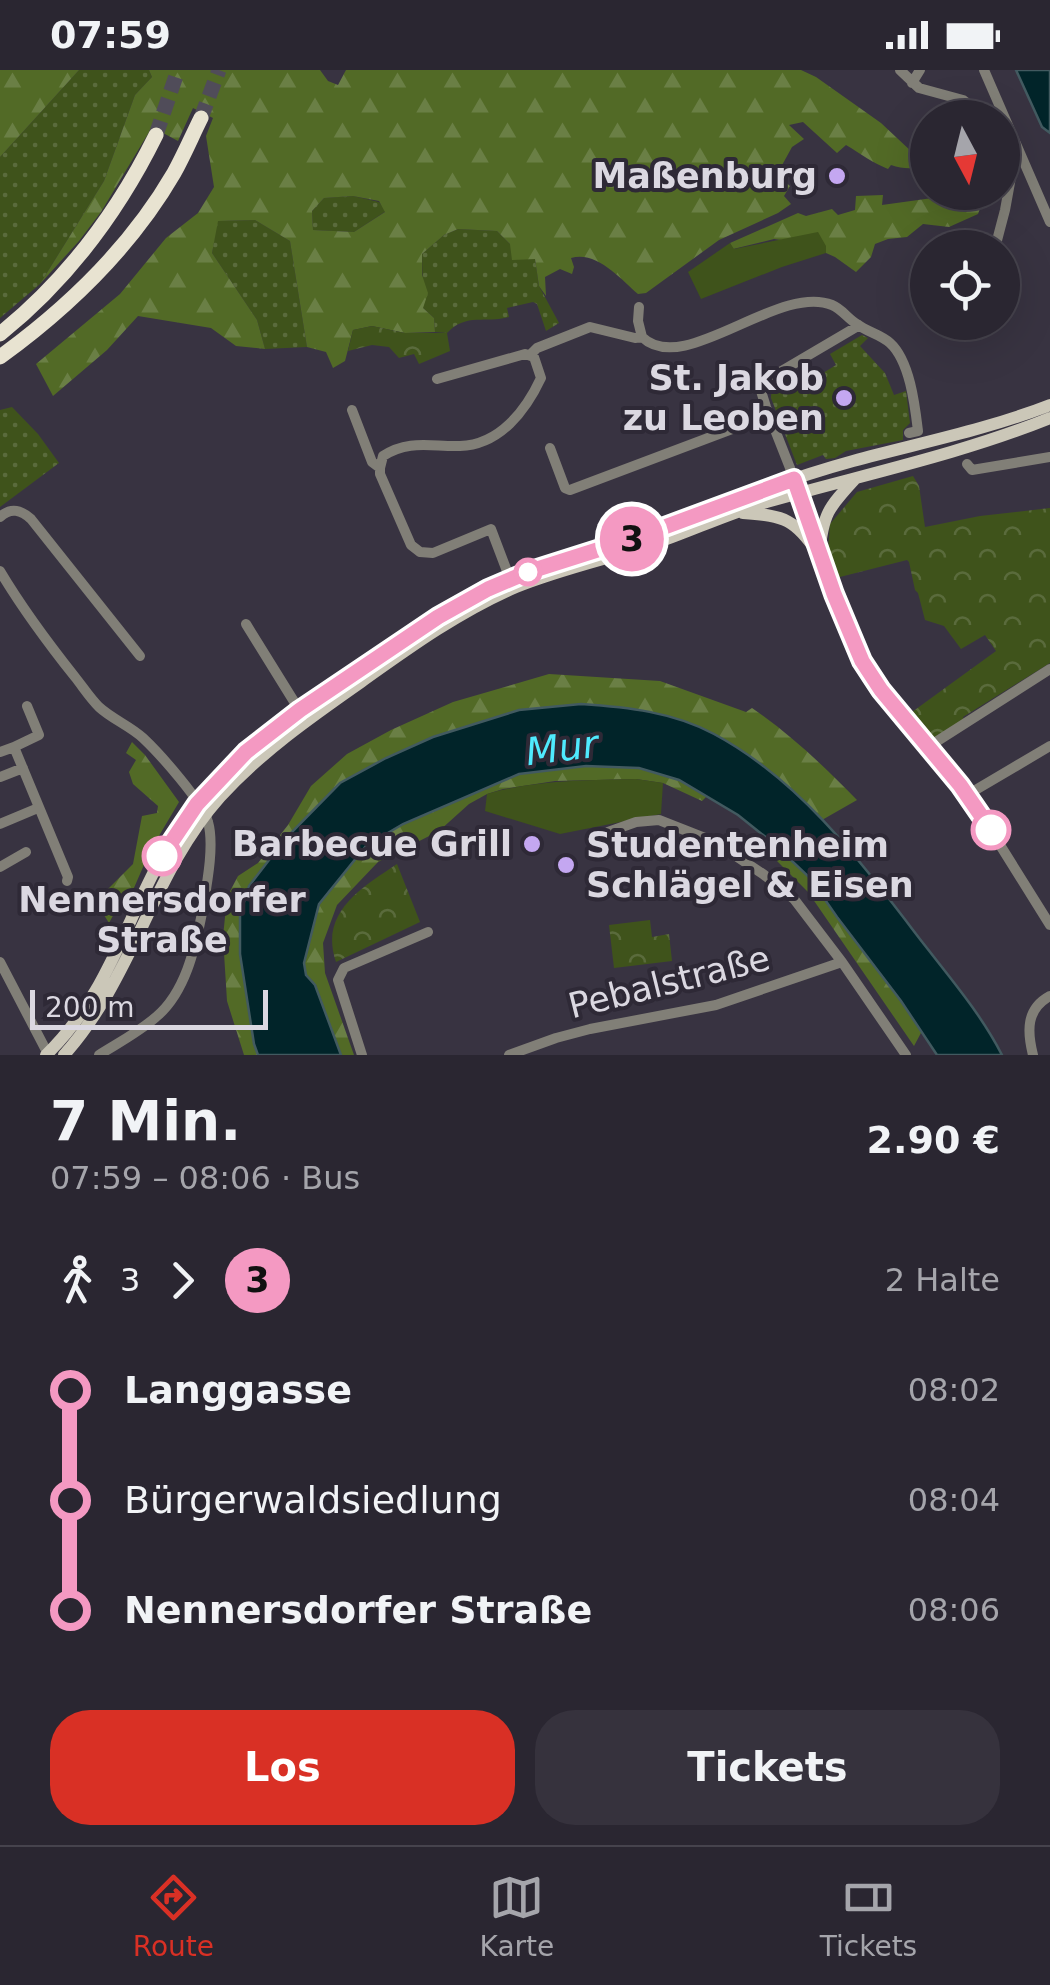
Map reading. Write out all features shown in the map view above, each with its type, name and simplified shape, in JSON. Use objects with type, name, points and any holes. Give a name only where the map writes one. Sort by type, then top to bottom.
[{"type":"highway","points":[[0,357],[59,311],[112,259],[174,172],[201,118]]},
{"type":"highway","points":[[0,334],[49,290],[91,242],[118,203],[156,134]]},
{"type":"main road","points":[[303,716],[438,617],[510,579],[794,479],[1023,416],[1050,405]]},
{"type":"main road","points":[[48,1054],[82,1014],[103,980],[162,856],[246,752],[438,629],[501,594],[540,578],[736,512],[938,456],[1050,418]]},
{"type":"main road","points":[[819,554],[822,528],[831,505],[854,479]]},
{"type":"main road","points":[[736,512],[782,518],[800,528],[819,554]]},
{"type":"main road","points":[[64,1055],[108,996],[201,809]]},
{"type":"street","points":[[900,70],[912,83],[932,93],[963,100]]},
{"type":"street","points":[[912,83],[920,70]]},
{"type":"street","points":[[984,70],[996,100]]},
{"type":"street","points":[[1000,230],[1013,166],[1021,156],[1050,222]]},
{"type":"street","points":[[639,307],[642,337],[660,346],[688,344],[779,308],[814,302],[835,306],[858,326],[893,345],[915,404],[918,430],[909,433]]},
{"type":"street","points":[[858,326],[763,382],[768,412],[862,661],[967,795],[1050,925]]},
{"type":"street","points":[[436,379],[531,354],[590,327],[642,337]]},
{"type":"street","points":[[901,341],[903,364]]},
{"type":"street","points":[[510,579],[491,529],[433,553],[420,552],[411,545],[380,468],[383,456],[399,448],[420,443],[473,444],[494,437],[509,426],[540,381],[531,354]]},
{"type":"street","points":[[352,410],[372,462],[380,468]]},
{"type":"street","points":[[550,448],[566,488],[572,490],[768,412]]},
{"type":"street","points":[[967,464],[972,470],[1050,457]]},
{"type":"street","points":[[0,518],[12,510],[32,519],[140,656]]},
{"type":"street","points":[[0,570],[17,600],[101,708],[159,754],[201,809],[209,826],[209,864],[196,947],[184,977],[158,1016],[99,1055]]},
{"type":"street","points":[[246,624],[303,716]]},
{"type":"street","points":[[928,747],[1050,670]]},
{"type":"street","points":[[0,752],[40,735],[28,706]]},
{"type":"street","points":[[967,795],[1050,746]]},
{"type":"street","points":[[14,747],[67,881]]},
{"type":"street","points":[[0,776],[23,768]]},
{"type":"street","points":[[0,824],[38,808]]},
{"type":"street","points":[[608,832],[636,822],[659,820],[715,842],[763,874],[794,898],[906,1055]]},
{"type":"street","points":[[0,866],[26,852]]},
{"type":"street","points":[[362,1055],[339,974],[344,968],[428,932]]},
{"type":"street","points":[[0,962],[48,1054]]},
{"type":"street","name":"Pebalstraße","points":[[509,1055],[556,1038],[716,1005],[842,962]]},
{"type":"street","points":[[1033,1055],[1028,1029],[1035,1008],[1050,996]]},
{"type":"green space","points":[[0,70],[79,70],[0,157]]},
{"type":"green space","points":[[79,70],[149,70],[152,77],[135,95],[104,181],[40,284],[0,318],[0,157]]},
{"type":"green space","points":[[149,70],[320,70],[328,81],[338,85],[346,70],[801,70],[881,123],[910,150],[910,169],[891,165],[888,169],[846,145],[837,153],[803,122],[789,125],[804,139],[792,147],[781,167],[783,180],[790,186],[784,196],[791,204],[719,240],[646,293],[638,294],[599,262],[580,257],[571,258],[572,274],[560,269],[545,277],[546,296],[539,286],[535,259],[512,260],[510,244],[497,231],[458,229],[444,235],[422,254],[422,275],[428,293],[423,308],[434,318],[435,332],[405,333],[372,326],[353,330],[345,361],[333,368],[326,352],[307,347],[290,241],[255,220],[218,221],[212,253],[257,320],[265,349],[236,346],[211,328],[138,316],[107,350],[53,396],[36,364],[120,294],[166,238],[198,213],[214,187],[206,136],[213,118],[193,108],[178,141],[152,127],[101,212],[40,284],[104,181],[135,95],[152,77]],"holes":[[[353,196],[379,201],[385,212],[354,232],[313,230],[312,211],[324,198]]]},
{"type":"green space","points":[[883,195],[882,205],[910,201],[910,210],[979,210],[949,227],[923,224],[910,230],[907,237],[875,244],[871,257],[856,272],[826,253],[826,246],[774,239],[733,249],[730,243],[798,213],[806,216],[832,209],[838,215],[855,210],[856,196]]},
{"type":"green space","points":[[353,196],[379,202],[386,211],[354,232],[313,230],[312,211],[324,198]]},
{"type":"green space","points":[[255,220],[290,241],[307,347],[265,349],[257,320],[212,253],[217,221]]},
{"type":"green space","points":[[458,229],[497,231],[535,259],[539,286],[559,323],[546,331],[533,302],[507,308],[509,317],[469,321],[447,333],[435,332],[434,318],[423,308],[422,254],[444,235]]},
{"type":"green space","points":[[818,232],[826,253],[701,299],[688,272],[730,243],[734,249]]},
{"type":"green space","points":[[372,326],[405,333],[447,333],[450,351],[419,364],[414,354],[399,358],[389,347],[372,345],[348,351],[353,330]]},
{"type":"green space","points":[[862,335],[868,338],[860,346],[885,373],[894,395],[906,391],[910,423],[903,430],[903,440],[846,451],[835,458],[826,459],[823,455],[797,465],[771,398],[772,391],[784,377],[808,365],[815,378],[836,365],[830,354]]},
{"type":"green space","points":[[12,407],[59,463],[0,507],[0,410]]},
{"type":"green space","points":[[913,476],[919,486],[925,527],[1050,508],[1050,663],[935,739],[912,712],[996,651],[985,635],[961,649],[944,626],[925,620],[907,560],[836,578],[828,549],[830,524],[857,492]]},
{"type":"green space","points":[[549,674],[660,681],[746,712],[752,708],[807,751],[857,800],[822,820],[766,769],[433,737],[340,783],[240,954],[258,1055],[244,1055],[227,1001],[223,937],[227,897],[238,876],[258,863],[288,825],[311,786],[347,754],[453,702]]},
{"type":"green space","points":[[132,742],[179,802],[150,851],[130,897],[109,923],[99,907],[109,898],[107,890],[133,864],[142,816],[157,813],[158,806],[133,784],[129,772],[136,760],[126,753]]},
{"type":"green space","points":[[586,766],[639,768],[679,780],[707,796],[702,801],[663,783],[636,779],[555,781],[503,789],[469,804],[439,831],[378,862],[337,905],[323,943],[325,973],[354,1055],[341,1055],[304,963],[319,904],[366,846],[403,824],[520,774]]},
{"type":"green space","points":[[636,779],[663,783],[661,814],[560,834],[485,811],[487,794],[505,789]]},
{"type":"green space","points":[[760,833],[810,878],[922,1031],[914,1046],[808,892],[753,837]]},
{"type":"green space","points":[[397,864],[420,922],[336,962],[332,945],[338,916],[357,893]]},
{"type":"green space","points":[[650,920],[652,937],[669,934],[672,961],[614,968],[609,925]]},
{"type":"water","points":[[1016,70],[1050,70],[1050,133],[1042,127]]},
{"type":"water","name":"Mur","points":[[581,704],[632,709],[682,720],[746,753],[775,776],[829,827],[877,884],[965,997],[1002,1055],[937,1055],[810,878],[738,815],[679,780],[639,768],[586,766],[519,774],[403,824],[366,846],[319,904],[304,963],[341,1055],[258,1055],[240,954],[240,915],[249,886],[286,838],[340,783],[386,758],[433,737],[519,710]]},
{"type":"tunnel","points":[[156,135],[178,70]]},
{"type":"tunnel","points":[[201,118],[219,70]]},
{"type":"bus line","name":"3","points":[[162,856],[197,804],[246,752],[300,710],[438,617],[528,572],[635,538],[794,479],[862,661],[991,830]]},
{"type":"place","name":"Maßenburg","points":[[837,176]]},
{"type":"place","name":"St. Jakob zu Leoben","points":[[844,398]]},
{"type":"place","name":"Barbecue Grill","points":[[532,844]]},
{"type":"place","name":"Nennersdorfer Straße","points":[[162,856]]},
{"type":"place","name":"Studentenheim Schlägel & Eisen","points":[[566,865]]}]
